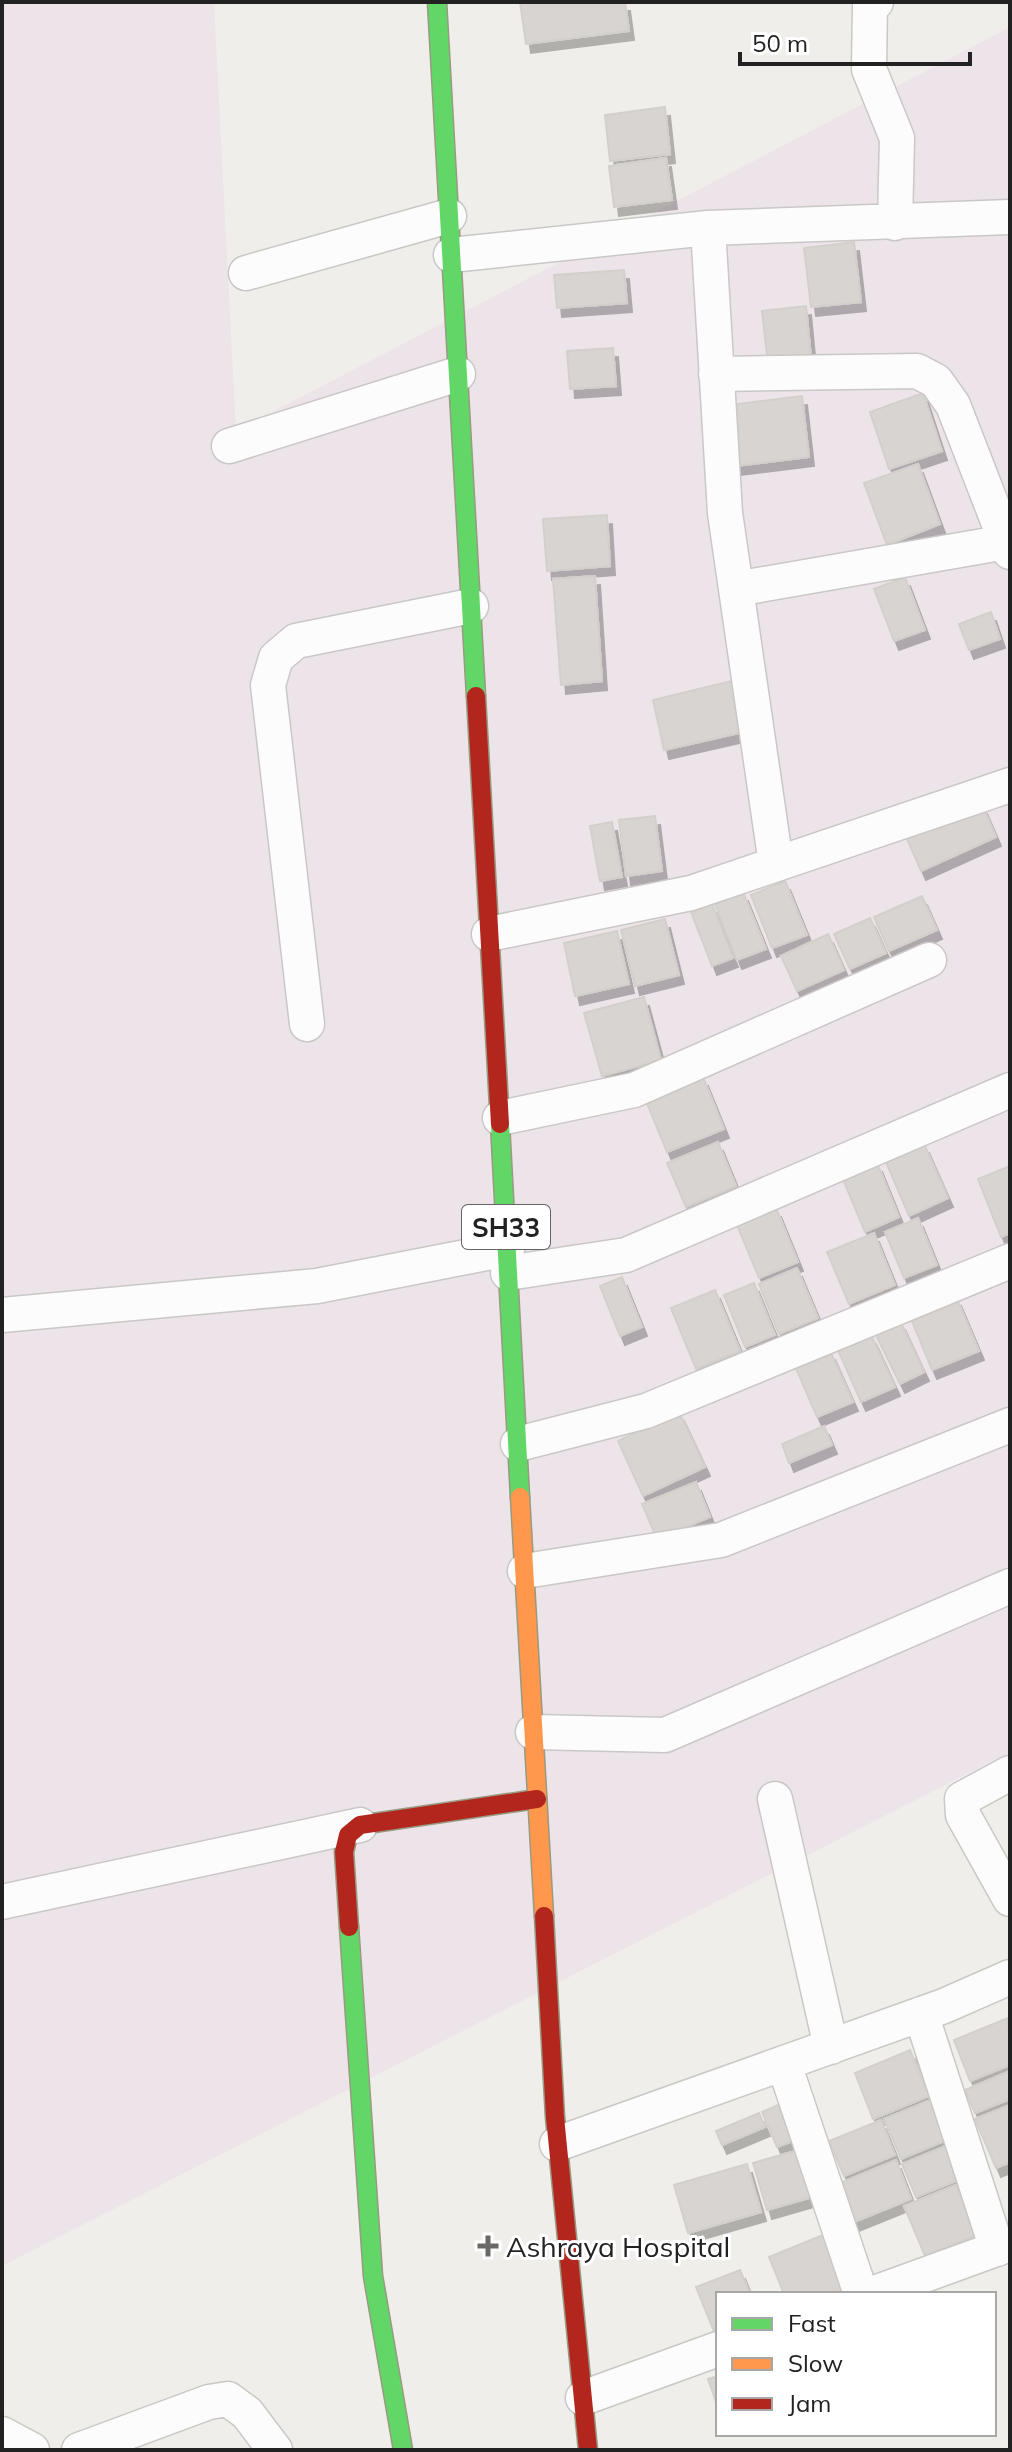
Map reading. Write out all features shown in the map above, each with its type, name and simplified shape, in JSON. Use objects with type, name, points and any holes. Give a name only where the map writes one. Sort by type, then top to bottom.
[{"type":"main road","name":"SH33","points":[[437,2],[557,2144],[588,2450]]},
{"type":"main road","points":[[403,2450],[373,2276],[344,1852],[348,1835],[360,1825],[537,1799]]},
{"type":"street","points":[[876,2],[870,5],[869,69],[897,138],[895,223]]},
{"type":"street","points":[[246,273],[449,216]]},
{"type":"street","points":[[451,255],[708,228],[1010,217]]},
{"type":"street","points":[[708,228],[725,513],[776,864]]},
{"type":"street","points":[[716,374],[917,371],[936,381],[953,405],[1008,547],[736,589]]},
{"type":"street","points":[[229,446],[458,374]]},
{"type":"street","points":[[307,1024],[268,685],[276,658],[296,641],[471,606]]},
{"type":"street","points":[[489,934],[691,893],[1010,785]]},
{"type":"street","points":[[500,1118],[634,1090],[929,960]]},
{"type":"street","points":[[2,1315],[317,1286],[508,1261],[626,1255],[1010,1090]]},
{"type":"street","points":[[518,1444],[646,1411],[1010,1261]]},
{"type":"street","points":[[525,1571],[721,1540],[1010,1425]]},
{"type":"street","points":[[533,1732],[665,1735],[1010,1586]]},
{"type":"street","points":[[1010,1773],[962,1799],[963,1815],[1010,1899]]},
{"type":"street","points":[[775,1799],[831,2047]]},
{"type":"street","points":[[2,1902],[360,1825]]},
{"type":"street","points":[[557,2144],[921,2014],[1010,1977]]},
{"type":"street","points":[[878,2292],[1003,2247],[921,2014]]},
{"type":"street","points":[[784,2064],[860,2292]]},
{"type":"street","points":[[583,2398],[716,2350]]},
{"type":"street","points":[[79,2450],[209,2402],[228,2399],[247,2413],[275,2450]]},
{"type":"street","points":[[2,2434],[32,2450]]},
{"type":"shaded area","points":[[2,2],[214,2],[236,431],[1010,27],[1010,1752],[2,2266]]},
{"type":"building","points":[[520,2],[625,2],[629,31],[526,44]]},
{"type":"building","points":[[665,107],[670,154],[610,161],[605,115]]},
{"type":"building","points":[[666,158],[672,200],[614,207],[609,166]]},
{"type":"building","points":[[854,242],[861,302],[811,307],[804,248]]},
{"type":"building","points":[[624,270],[627,303],[557,308],[554,275]]},
{"type":"building","points":[[806,306],[811,358],[768,364],[762,311]]},
{"type":"building","points":[[613,348],[616,386],[570,389],[567,351]]},
{"type":"building","points":[[923,393],[942,451],[889,469],[870,412]]},
{"type":"building","points":[[802,396],[809,457],[736,466],[729,405]]},
{"type":"building","points":[[918,464],[940,524],[887,545],[864,483]]},
{"type":"building","points":[[607,515],[610,566],[547,571],[543,519]]},
{"type":"building","points":[[595,576],[602,681],[561,685],[553,579]]},
{"type":"building","points":[[905,577],[925,630],[894,641],[874,589]]},
{"type":"building","points":[[991,612],[1000,639],[969,650],[959,624]]},
{"type":"building","points":[[736,680],[748,731],[664,750],[653,700]]},
{"type":"building","points":[[982,805],[996,837],[921,871],[907,839]]},
{"type":"building","points":[[655,816],[662,871],[626,876],[619,820]]},
{"type":"building","points":[[612,822],[622,877],[600,881],[590,826]]},
{"type":"building","points":[[785,881],[807,935],[772,948],[751,895]]},
{"type":"building","points":[[743,892],[766,949],[737,960],[715,904]]},
{"type":"building","points":[[922,896],[937,930],[889,951],[874,917]]},
{"type":"building","points":[[712,904],[733,958],[712,966],[691,912]]},
{"type":"building","points":[[870,918],[886,953],[850,969],[834,934]]},
{"type":"building","points":[[665,919],[679,975],[635,986],[621,930]]},
{"type":"building","points":[[617,931],[629,984],[575,996],[564,943]]},
{"type":"building","points":[[828,934],[844,970],[797,991],[781,956]]},
{"type":"building","points":[[644,997],[661,1060],[602,1076],[584,1013]]},
{"type":"building","points":[[703,1077],[724,1129],[667,1152],[646,1101]]},
{"type":"building","points":[[718,1142],[736,1186],[686,1207],[667,1163]]},
{"type":"building","points":[[924,1144],[948,1198],[909,1216],[886,1162]]},
{"type":"building","points":[[877,1163],[899,1217],[865,1232],[842,1177]]},
{"type":"building","points":[[1010,1166],[1010,1233],[1001,1237],[978,1179]]},
{"type":"building","points":[[776,1208],[798,1262],[759,1278],[737,1225]]},
{"type":"building","points":[[918,1218],[937,1265],[904,1278],[885,1232]]},
{"type":"building","points":[[874,1233],[895,1285],[849,1304],[827,1252]]},
{"type":"building","points":[[797,1268],[818,1318],[779,1334],[759,1284]]},
{"type":"building","points":[[622,1277],[642,1327],[620,1336],[600,1286]]},
{"type":"building","points":[[754,1283],[775,1335],[745,1347],[724,1295]]},
{"type":"building","points":[[715,1290],[740,1351],[696,1369],[671,1308]]},
{"type":"building","points":[[956,1297],[979,1351],[932,1370],[910,1316]]},
{"type":"building","points":[[900,1321],[924,1372],[900,1384],[875,1333]]},
{"type":"building","points":[[871,1335],[895,1387],[861,1402],[838,1350]]},
{"type":"building","points":[[830,1351],[853,1402],[817,1417],[795,1366]]},
{"type":"building","points":[[679,1412],[705,1467],[643,1496],[618,1441]]},
{"type":"building","points":[[824,1426],[832,1445],[789,1463],[782,1444]]},
{"type":"building","points":[[696,1482],[710,1517],[657,1539],[642,1504]]},
{"type":"building","points":[[1008,2018],[1010,2065],[970,2081],[954,2040]]},
{"type":"building","points":[[910,2050],[929,2096],[873,2119],[855,2073]]},
{"type":"building","points":[[1010,2071],[1010,2099],[975,2113],[965,2090]]},
{"type":"building","points":[[933,2099],[949,2139],[901,2159],[884,2119]]},
{"type":"building","points":[[778,2105],[793,2141],[777,2147],[762,2112]]},
{"type":"building","points":[[1010,2105],[1010,2162],[996,2168],[975,2119]]},
{"type":"building","points":[[759,2113],[765,2127],[722,2145],[716,2131]]},
{"type":"building","points":[[881,2120],[895,2155],[844,2176],[829,2141]]},
{"type":"building","points":[[948,2145],[961,2179],[916,2197],[902,2164]]},
{"type":"building","points":[[799,2150],[812,2197],[767,2210],[753,2163]]},
{"type":"building","points":[[896,2160],[911,2199],[854,2222],[838,2184]]},
{"type":"building","points":[[747,2164],[761,2212],[688,2233],[674,2185]]},
{"type":"building","points":[[956,2185],[977,2235],[925,2256],[904,2206]]},
{"type":"building","points":[[830,2232],[853,2286],[839,2292],[783,2292],[769,2257]]},
{"type":"building","points":[[740,2270],[749,2292],[716,2292],[716,2337],[696,2287]]},
{"type":"building","points":[[716,2377],[716,2402],[708,2379]]},
{"type":"traffic: fast","points":[[437,2],[476,696]]},
{"type":"traffic: fast","points":[[500,1124],[520,1497]]},
{"type":"traffic: fast","points":[[349,1927],[373,2276],[403,2450]]},
{"type":"traffic: slow","points":[[520,1497],[544,1916]]},
{"type":"traffic: jam","points":[[476,696],[500,1124]]},
{"type":"traffic: jam","points":[[349,1927],[344,1852],[348,1835],[360,1825],[537,1799]]},
{"type":"traffic: jam","points":[[544,1916],[555,2117],[588,2450]]},
{"type":"place","name":"Ashraya Hospital","points":[[488,2246]]}]
